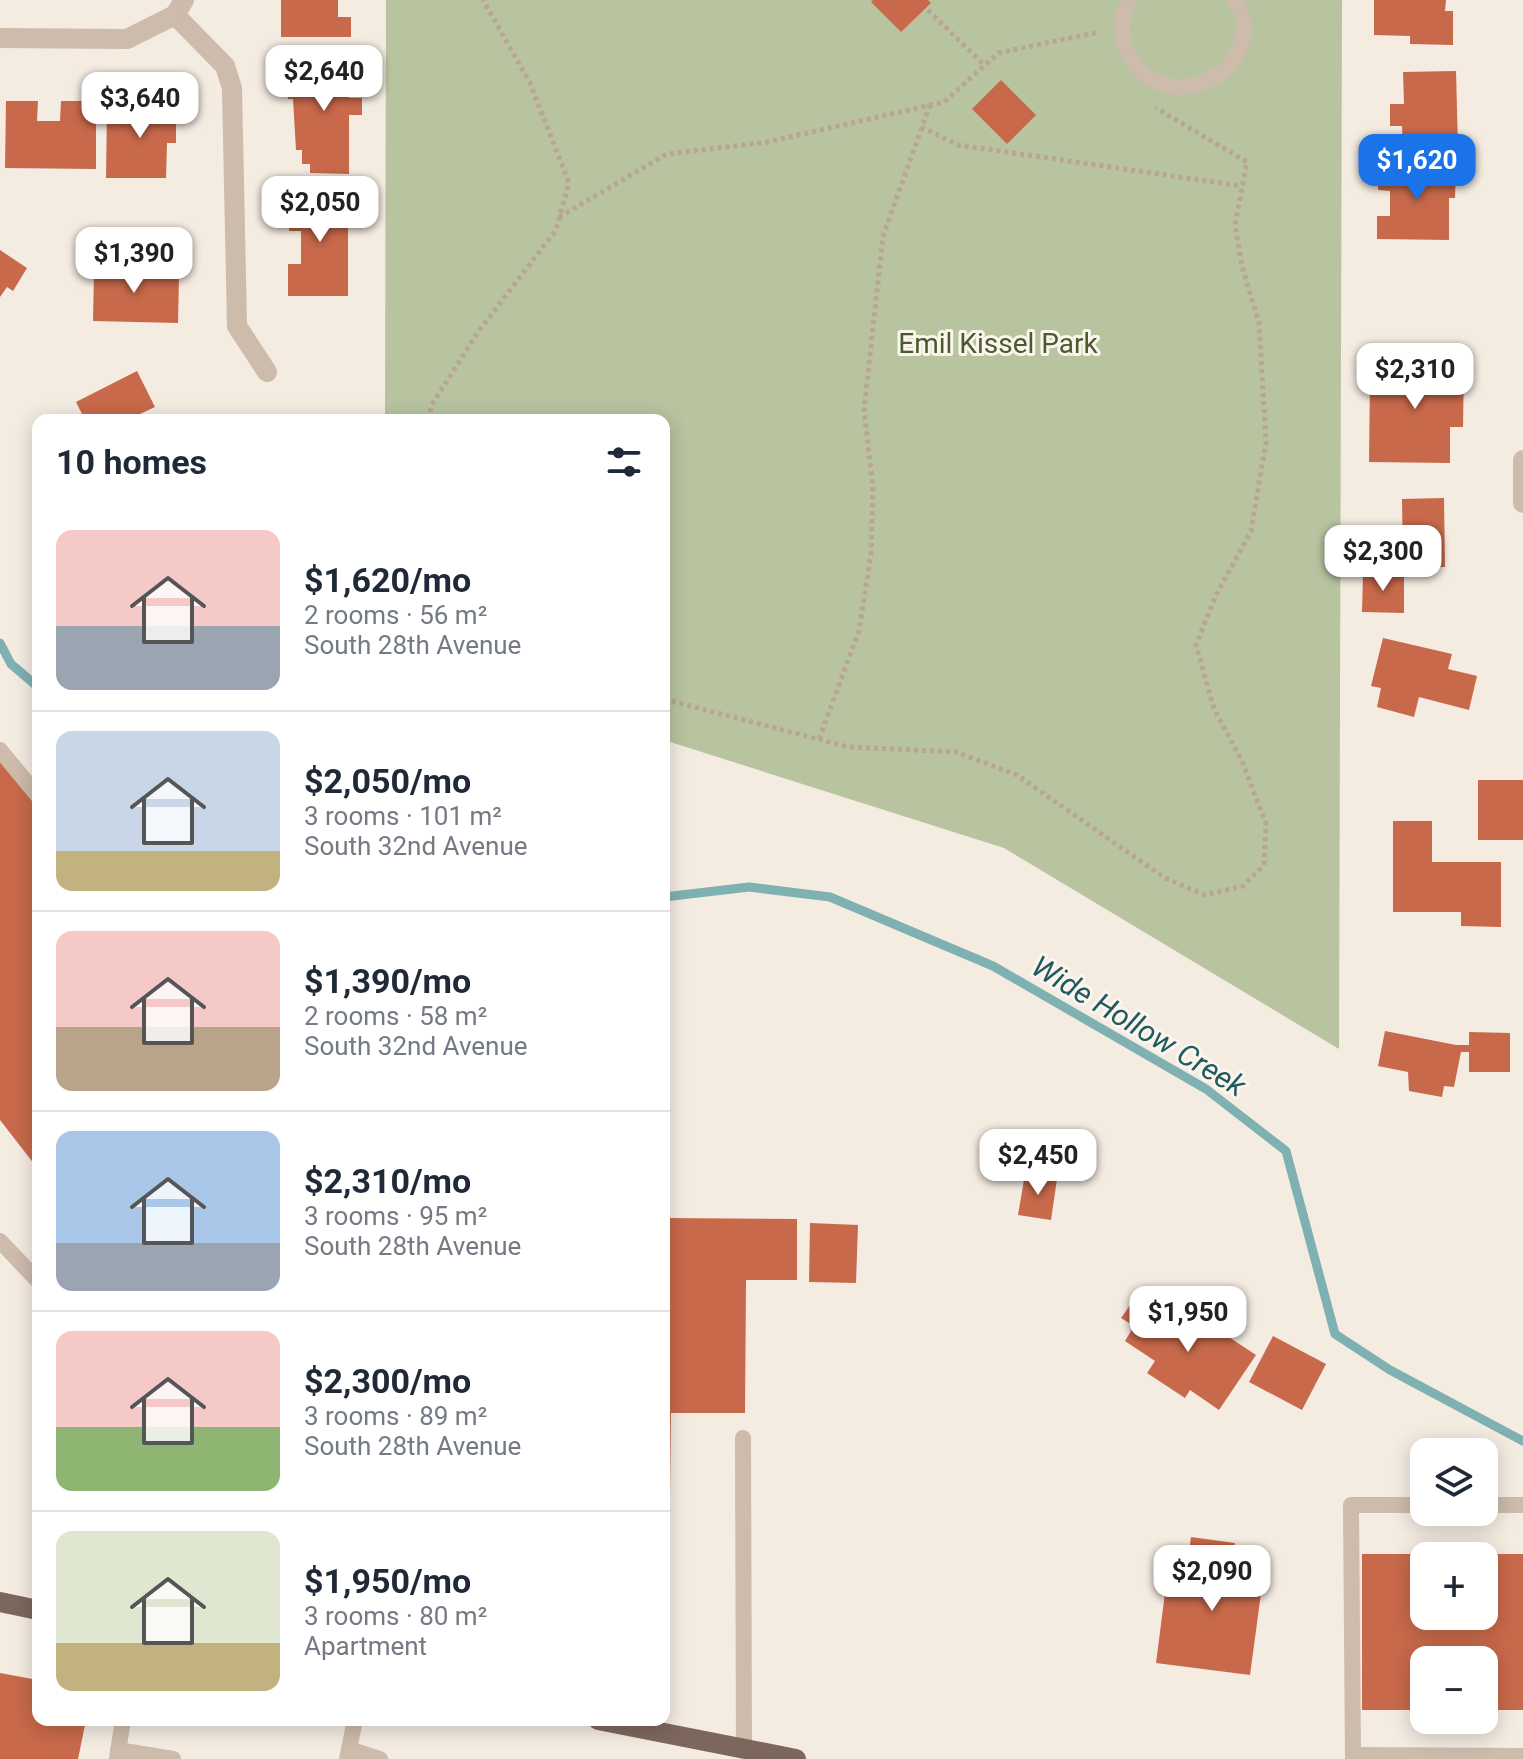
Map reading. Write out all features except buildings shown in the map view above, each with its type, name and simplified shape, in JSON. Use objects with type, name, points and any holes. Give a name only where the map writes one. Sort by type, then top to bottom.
[{"type":"main road","points":[[0,1602],[32,1609]]},
{"type":"main road","points":[[628,1726],[796,1759]]},
{"type":"street","points":[[0,38],[127,39],[179,8],[225,66],[232,88],[237,326],[267,372]]},
{"type":"street","points":[[1523,460],[1523,503]]},
{"type":"lane","points":[[1130,0],[1122,25],[1125,45],[1133,63],[1148,77],[1165,85],[1185,88],[1204,84],[1221,74],[1234,60],[1241,42],[1243,23],[1235,0]]},
{"type":"lane","points":[[0,750],[32,789]]},
{"type":"lane","points":[[0,1241],[32,1275]]},
{"type":"lane","points":[[743,1438],[744,1749]]},
{"type":"lane","points":[[1410,1505],[1351,1505],[1353,1757],[1523,1756]]},
{"type":"lane","points":[[1498,1505],[1523,1505]]},
{"type":"lane","points":[[122,1726],[118,1754],[173,1759]]},
{"type":"lane","points":[[354,1726],[348,1754],[380,1759]]},
{"type":"path","points":[[430,414],[431,406],[478,332],[556,230],[569,183],[530,83],[483,0]]},
{"type":"path","points":[[928,10],[985,66]]},
{"type":"path","points":[[559,217],[667,154],[768,142],[944,102],[998,53],[1100,36],[1101,21]]},
{"type":"path","points":[[819,739],[859,631],[871,554],[872,514],[864,410],[883,236],[930,105]]},
{"type":"path","points":[[670,701],[848,747],[956,752],[1017,775],[1165,878],[1205,895],[1243,886],[1264,865],[1266,824],[1242,761],[1214,709],[1196,645],[1216,595],[1251,531],[1266,442],[1259,323],[1242,266],[1235,225],[1247,162],[1155,107]]},
{"type":"path","points":[[921,127],[958,145],[1242,186]]},
{"type":"green space","name":"Emil Kissel Park","points":[[386,0],[1342,0],[1339,1049],[1004,848],[670,742],[670,414],[385,414]]},
{"type":"waterway","name":"Wide Hollow Creek","points":[[0,643],[11,664],[32,682]]},
{"type":"waterway","name":"Wide Hollow Creek","points":[[670,896],[749,887],[830,897],[993,966],[1206,1089],[1286,1151],[1335,1334],[1390,1370],[1523,1441]]}]
